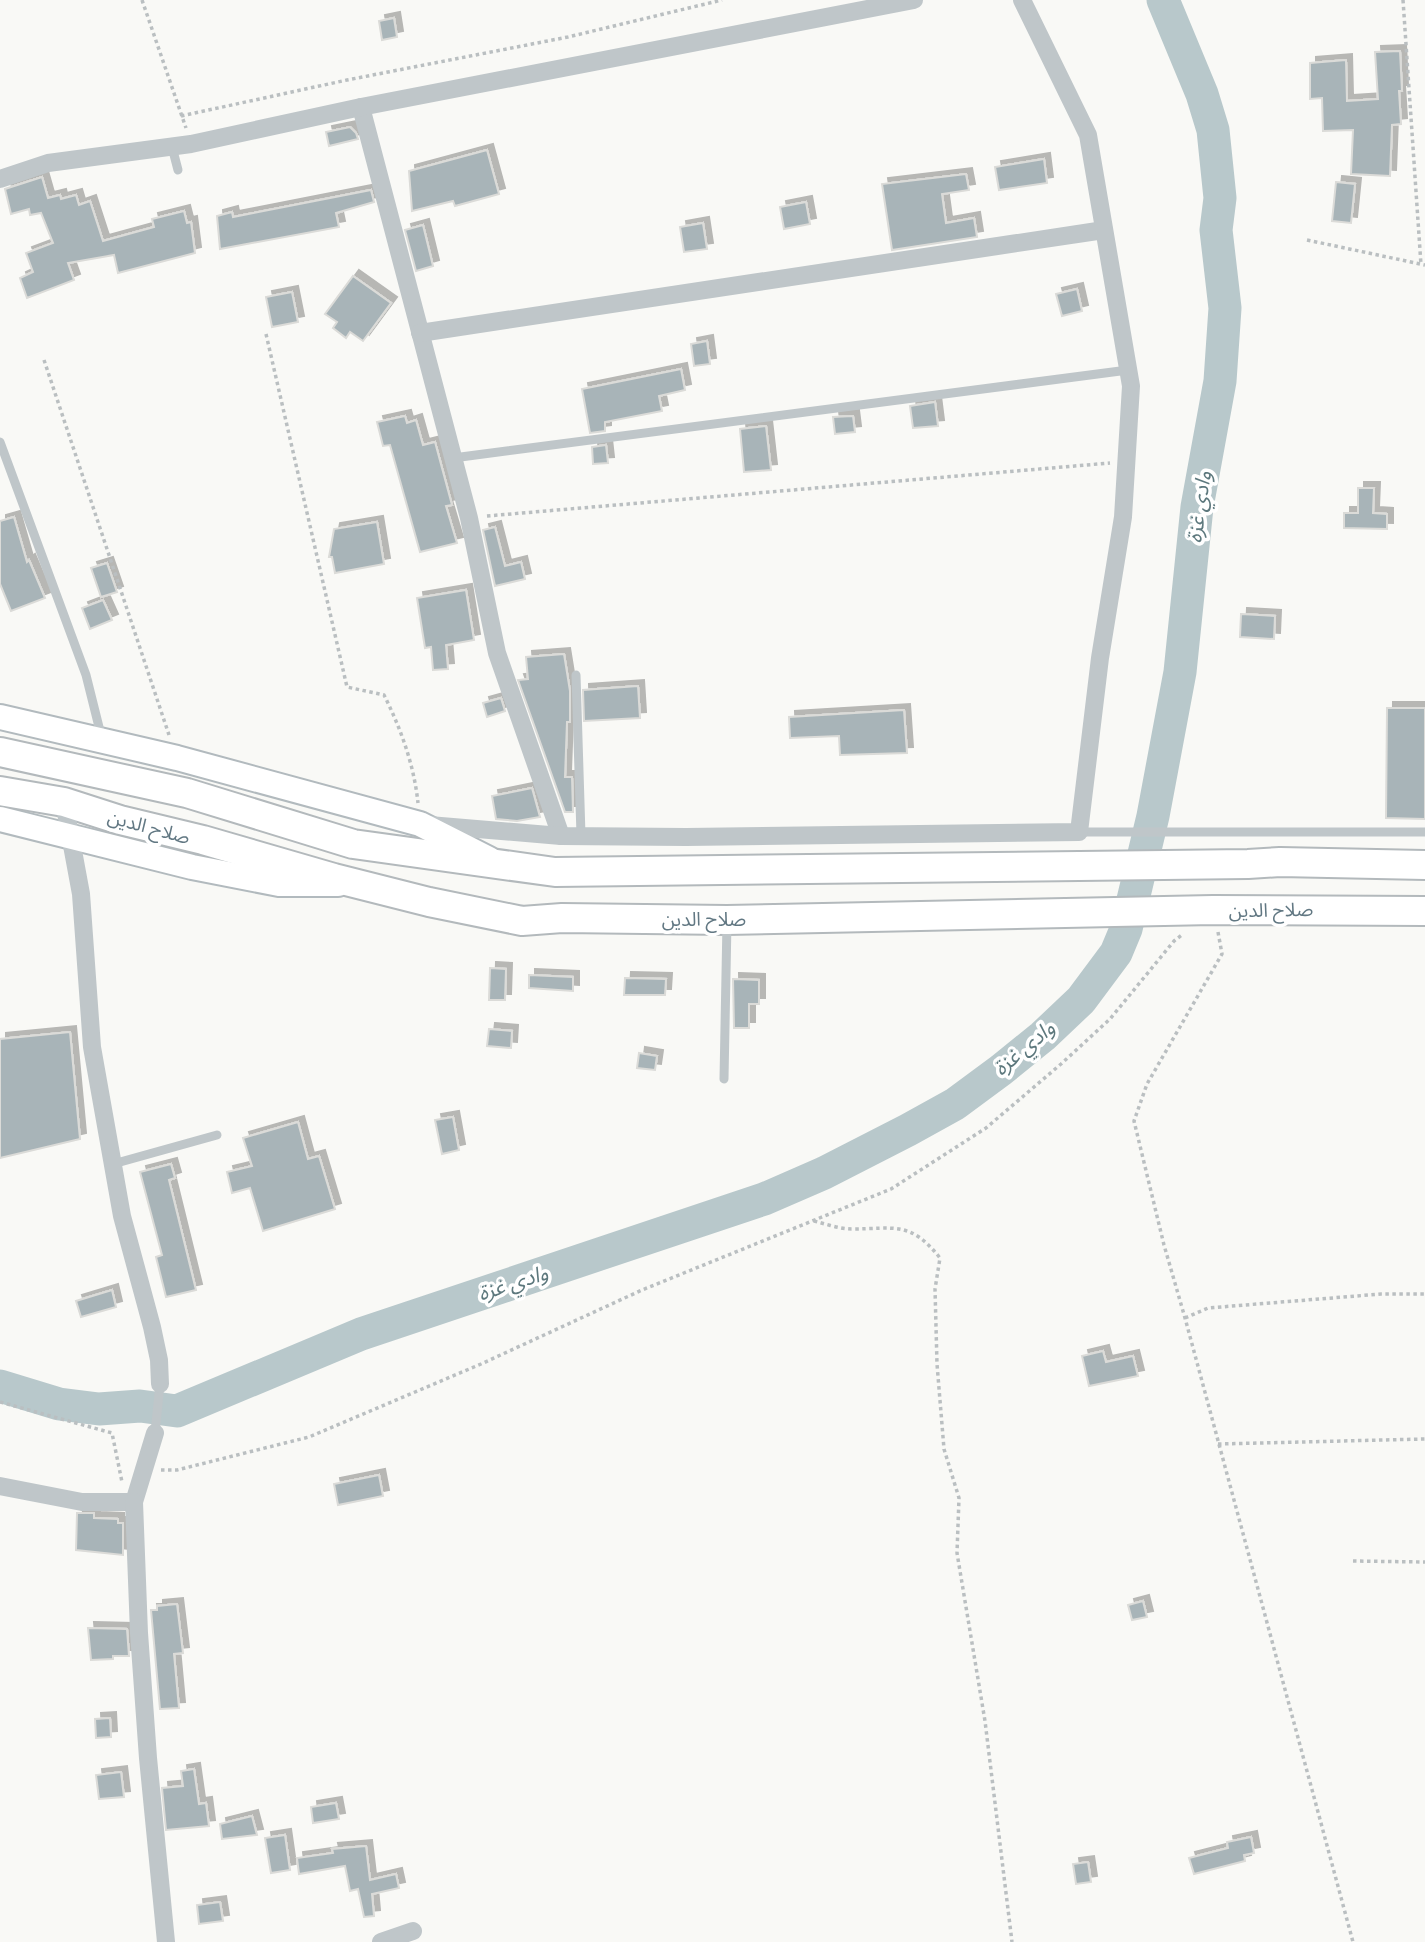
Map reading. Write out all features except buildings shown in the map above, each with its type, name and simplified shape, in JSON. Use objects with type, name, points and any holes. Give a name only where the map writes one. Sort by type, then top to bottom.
[{"type":"highway","name":"صلاح الدين","points":[[0,752],[187,793],[353,844],[555,872],[980,869],[1280,862],[1425,865]]},
{"type":"highway","name":"صلاح الدين","points":[[0,791],[64,802],[120,820],[203,840],[356,884],[522,921],[562,918],[727,920],[973,914],[1425,911]]},
{"type":"main road","points":[[0,717],[177,758],[420,824],[499,864]]},
{"type":"main road","points":[[0,819],[191,867],[279,884],[356,884]]},
{"type":"street","points":[[0,179],[48,163],[191,144],[360,107],[914,0]]},
{"type":"street","points":[[420,824],[561,836],[1079,832],[1100,658],[1123,517],[1131,386],[1088,135],[1022,0]]},
{"type":"street","points":[[360,107],[469,518],[497,653],[561,836]]},
{"type":"street","points":[[420,333],[1104,230]]},
{"type":"street","points":[[64,802],[81,894],[92,1046],[122,1216],[152,1327],[159,1360],[160,1384]]},
{"type":"street","points":[[155,1433],[134,1502],[139,1633],[148,1758],[166,1942]]},
{"type":"street","points":[[0,1486],[82,1502],[134,1502]]},
{"type":"street","points":[[381,1942],[413,1931]]},
{"type":"lane","points":[[172,147],[178,170]]},
{"type":"lane","points":[[453,458],[1128,370]]},
{"type":"lane","points":[[0,442],[86,675],[102,740]]},
{"type":"lane","points":[[576,674],[581,835]]},
{"type":"lane","points":[[1079,832],[1425,832]]},
{"type":"lane","points":[[724,1079],[727,920]]},
{"type":"lane","points":[[113,1164],[217,1135]]},
{"type":"lane","points":[[155,1433],[160,1384]]},
{"type":"path","points":[[142,0],[191,144]]},
{"type":"path","points":[[181,116],[568,37],[722,0]]},
{"type":"path","points":[[1307,240],[1423,265],[1403,0]]},
{"type":"path","points":[[265,334],[347,687],[384,695],[398,722],[415,781],[420,824]]},
{"type":"path","points":[[44,360],[177,758]]},
{"type":"path","points":[[469,518],[1126,461]]},
{"type":"path","points":[[1213,911],[1223,954],[1147,1084],[1134,1121],[1164,1245],[1353,1942]]},
{"type":"path","points":[[145,1470],[177,1470],[309,1437],[481,1364],[642,1290],[891,1189],[986,1128],[1062,1064],[1110,1019],[1174,941],[1184,933]]},
{"type":"path","points":[[812,1221],[849,1229],[900,1227],[927,1242],[940,1258],[936,1301],[937,1364],[944,1449],[959,1498],[957,1553],[985,1721],[1012,1942]]},
{"type":"path","points":[[1185,1318],[1208,1308],[1381,1294],[1425,1294]]},
{"type":"path","points":[[0,1402],[112,1433],[121,1480],[134,1502]]},
{"type":"path","points":[[1218,1444],[1425,1439]]},
{"type":"path","points":[[1353,1561],[1425,1562]]},
{"type":"waterway","name":"وادي غزة","points":[[0,1386],[59,1404],[99,1409],[140,1406],[177,1411],[361,1334],[764,1199],[824,1173],[955,1104],[1043,1036],[1081,1000],[1116,953],[1126,929],[1153,816],[1180,672],[1197,507],[1220,381],[1225,308],[1216,230],[1220,198],[1213,130],[1202,94],[1163,0]]}]
